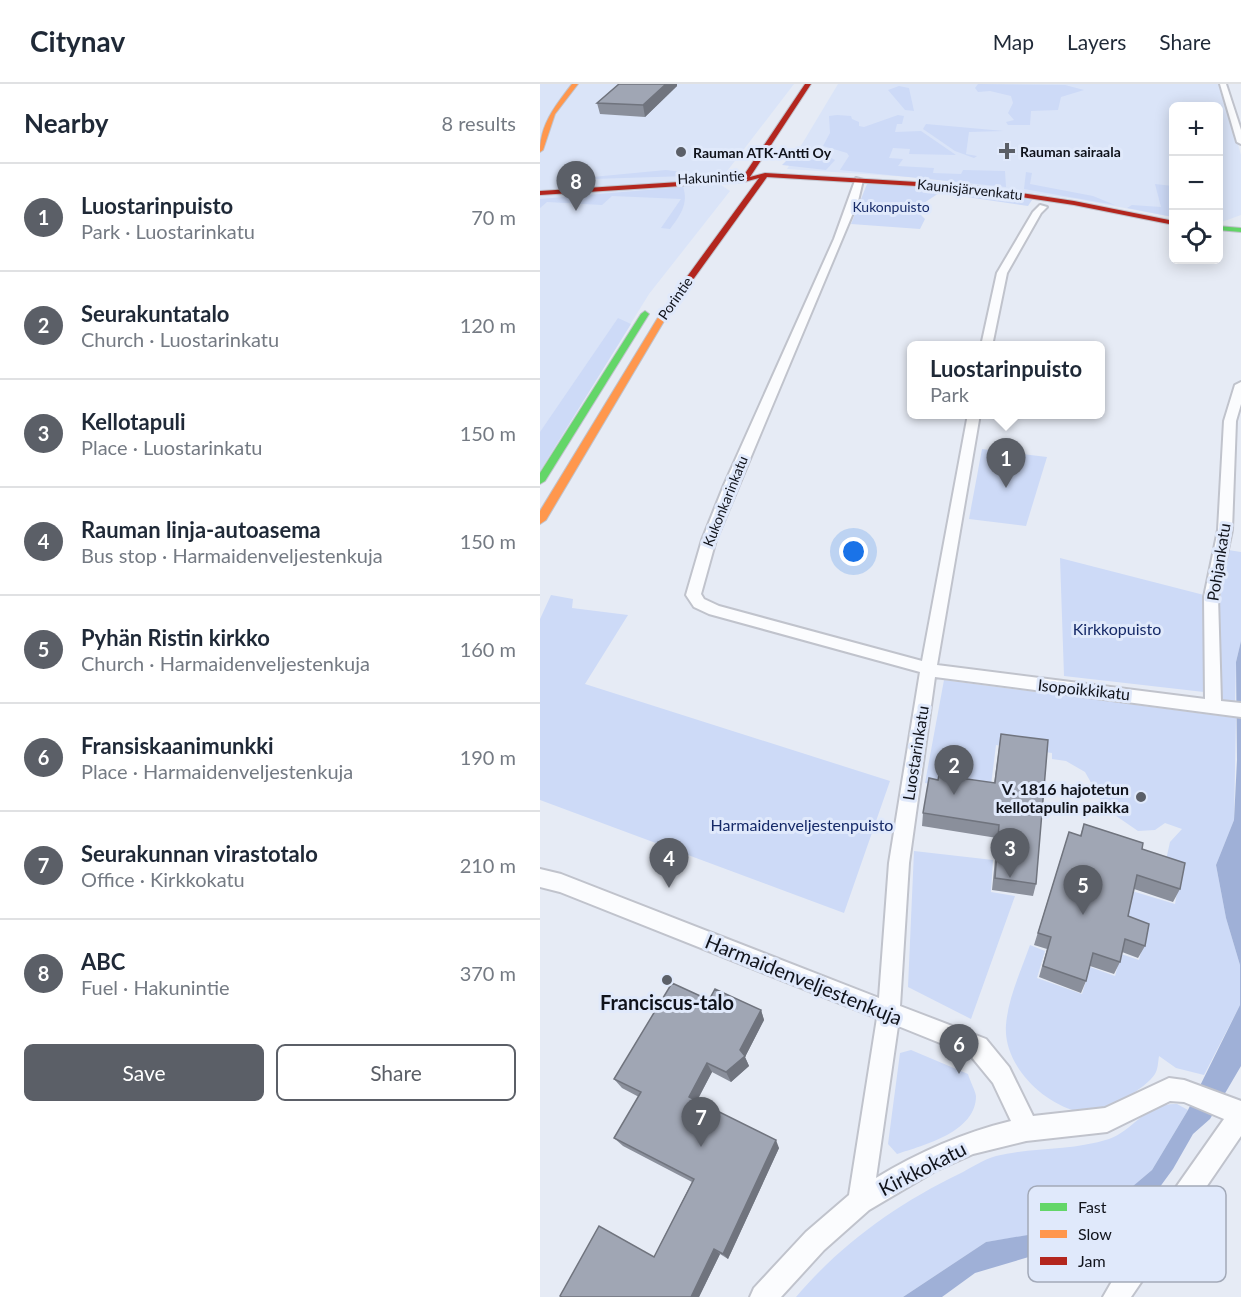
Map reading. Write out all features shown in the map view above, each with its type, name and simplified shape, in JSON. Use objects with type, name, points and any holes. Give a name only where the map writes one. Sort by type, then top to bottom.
[{"type":"main road","points":[[540,150],[545,125],[552,109],[575,84]]},
{"type":"main road","points":[[730,199],[808,84]]},
{"type":"main road","points":[[787,141],[824,84]]},
{"type":"main road","name":"Hakunintie","points":[[540,193],[715,179],[749,170],[769,169]]},
{"type":"main road","name":"Kaunisjärvenkatu","points":[[769,169],[859,180],[976,188],[1074,203],[1169,222]]},
{"type":"main road","name":"Porintie","points":[[540,520],[667,309],[769,169]]},
{"type":"main road","name":"Hakunintie","points":[[540,187],[684,181]]},
{"type":"main road","points":[[1223,228],[1241,230]]},
{"type":"main road","name":"Porintie","points":[[540,481],[654,298]]},
{"type":"street","points":[[1223,84],[1231,95],[1241,142]]},
{"type":"street","name":"Kukonkarinkatu","points":[[859,180],[854,201],[839,239],[730,485],[709,540],[693,595],[699,603],[714,610],[928,669]]},
{"type":"street","points":[[987,341],[1002,273],[1037,212],[1043,207]]},
{"type":"street","name":"Pohjankatu","points":[[1214,705],[1211,597],[1225,530],[1230,421],[1241,385]]},
{"type":"street","name":"Luostarinkatu","points":[[860,1200],[889,1013],[899,863],[928,669],[973,419]]},
{"type":"street","name":"Isopoikkikatu","points":[[928,669],[1237,709]]},
{"type":"street","name":"Harmaidenveljestenkuja","points":[[540,878],[546,877],[572,887],[978,1047],[993,1060],[1005,1077],[1026,1129]]},
{"type":"street","name":"Kirkkokatu","points":[[763,1297],[815,1241],[860,1200],[936,1158],[972,1142],[1026,1129],[1107,1120],[1169,1089],[1184,1091],[1237,1112]]},
{"type":"street","points":[[1193,1186],[1226,1141],[1237,1112]]},
{"type":"street","points":[[1116,1297],[1125,1282]]},
{"type":"shaded area","points":[[540,84],[794,84],[718,183],[730,191],[649,294],[540,471]]},
{"type":"shaded area","name":"Rauman sairaala","points":[[838,84],[1221,84],[1241,155],[1241,215],[1223,222],[1223,102],[1169,102],[1169,216],[1076,199],[925,178],[787,169]]},
{"type":"shaded area","points":[[1241,641],[1241,1066],[1210,1119],[1193,1134],[1161,1186],[1133,1186],[1152,1170],[1188,1110],[1240,1005],[1240,965],[1226,918],[1216,865],[1234,820],[1237,760],[1236,662]]},
{"type":"shaded area","points":[[1028,1235],[1028,1257],[975,1273],[942,1297],[903,1297],[986,1242]]},
{"type":"green space","points":[[978,84],[1065,85],[1084,90],[1061,97],[1058,110],[1031,111],[1030,125],[1008,125],[1006,122],[1014,120],[1008,113],[1013,103],[1011,96],[990,91],[978,92],[975,88]]},
{"type":"green space","points":[[899,86],[909,88],[914,111],[905,110],[888,90]]},
{"type":"green space","points":[[898,115],[904,116],[902,124],[897,124],[895,132],[921,131],[956,155],[909,154],[910,149],[893,148],[889,158],[903,159],[898,166],[934,168],[933,173],[961,174],[963,170],[1005,171],[1006,187],[840,170],[849,156],[847,153],[823,146],[830,133],[829,116],[851,116],[859,122],[859,126],[864,127]]},
{"type":"green space","points":[[926,124],[1004,131],[969,132],[966,154],[977,156],[974,158],[955,151],[923,129]]},
{"type":"green space","points":[[831,158],[835,160],[826,170],[782,165],[786,161]]},
{"type":"green space","points":[[666,170],[690,173],[688,176],[561,180]]},
{"type":"green space","points":[[1026,172],[1032,173],[1030,184],[1093,196],[1115,205],[1024,189]]},
{"type":"green space","name":"Kukonpuisto","points":[[867,184],[945,188],[1032,200],[1028,206],[939,193],[915,209],[925,219],[920,229],[851,224]]},
{"type":"green space","points":[[1155,184],[1169,186],[1169,216],[1127,208],[1132,205],[1161,207]]},
{"type":"green space","points":[[683,187],[684,204],[670,229],[661,228],[681,199],[612,196],[602,205],[547,202],[540,208],[540,199]]},
{"type":"green space","points":[[618,318],[631,324],[540,471],[540,432]]},
{"type":"green space","points":[[982,449],[1047,457],[1026,526],[969,519]]},
{"type":"green space","points":[[1228,550],[1241,552],[1241,641],[1236,662],[1235,703],[1218,700],[1217,617]]},
{"type":"green space","name":"Kirkkopuisto","points":[[1060,558],[1204,595],[1204,692],[1064,676]]},
{"type":"green space","name":"Harmaidenveljestenpuisto","points":[[551,595],[573,599],[572,608],[628,615],[585,684],[890,781],[844,913],[540,800],[540,619]]},
{"type":"green space","points":[[944,680],[1236,718],[1234,820],[1216,865],[1226,918],[1240,965],[1240,1005],[1204,1075],[1176,1068],[1159,1056],[1155,1074],[1143,1086],[1115,1104],[1088,1114],[1050,1099],[1027,1079],[1018,1067],[1007,1040],[1006,1025],[1012,995],[1030,945],[1045,951],[1037,978],[1082,994],[1090,967],[1115,976],[1121,954],[1139,960],[1145,935],[1124,927],[1132,891],[1175,904],[1180,875],[1164,869],[1170,842],[1182,829],[1165,823],[1155,830],[1138,831],[1106,809],[1085,772],[1066,761],[1052,759],[1052,753],[996,745],[990,793],[925,783]]},
{"type":"green space","points":[[914,851],[993,860],[991,892],[1015,896],[971,1019],[908,987]]},
{"type":"green space","points":[[911,1050],[968,1074],[976,1096],[974,1108],[958,1128],[934,1141],[897,1154],[888,1144],[900,1053]]},
{"type":"green space","points":[[1177,1104],[1188,1110],[1152,1170],[1133,1186],[1028,1186],[1028,1235],[986,1242],[903,1297],[796,1297],[832,1260],[871,1227],[914,1198],[982,1161],[1010,1153],[1081,1145],[1109,1139],[1156,1108]]},
{"type":"building","points":[[619,84],[666,84],[643,105],[597,103]]},
{"type":"building","points":[[1001,734],[1048,740],[1036,884],[995,878],[999,825],[923,813],[929,778],[938,780],[939,775],[995,783]]},
{"type":"building","points":[[1084,824],[1143,843],[1142,849],[1185,863],[1180,889],[1137,875],[1128,916],[1149,924],[1145,946],[1125,939],[1120,962],[1093,953],[1086,981],[1043,966],[1051,937],[1038,933],[1069,832],[1081,836]]},
{"type":"building","points":[[672,983],[709,1000],[715,989],[761,1010],[740,1050],[745,1056],[726,1072],[707,1063],[689,1097],[776,1140],[723,1254],[714,1249],[691,1297],[562,1297],[560,1296],[599,1226],[654,1257],[694,1179],[614,1138],[641,1092],[614,1079]]},
{"type":"traffic: fast","points":[[1223,228],[1241,230]]},
{"type":"traffic: fast","points":[[540,481],[645,314]]},
{"type":"traffic: slow","points":[[540,150],[552,114],[575,84]]},
{"type":"traffic: slow","points":[[540,520],[666,311]]},
{"type":"traffic: jam","points":[[744,180],[808,84]]},
{"type":"traffic: jam","points":[[666,311],[765,175],[967,187],[1074,203],[1169,222]]},
{"type":"traffic: jam","points":[[540,193],[744,180],[765,175]]},
{"type":"place","name":"Rauman sairaala","points":[[1007,151]]},
{"type":"place","name":"Rauman ATK-Antti Oy","points":[[681,152]]},
{"type":"place","name":"ABC","points":[[576,211]]},
{"type":"place","name":"Luostarinpuisto","points":[[1006,488]]},
{"type":"place","name":"Seurakuntatalo","points":[[954,795]]},
{"type":"place","name":"V. 1816 hajotetun kellotapulin paikka","points":[[1141,797]]},
{"type":"place","name":"Kellotapuli","points":[[1010,878]]},
{"type":"place","name":"Rauman linja-autoasema","points":[[669,888]]},
{"type":"place","name":"Pyhän Ristin kirkko","points":[[1083,915]]},
{"type":"place","name":"Franciscus-talo","points":[[667,980]]},
{"type":"place","name":"Fransiskaanimunkki","points":[[959,1074]]},
{"type":"place","name":"Seurakunnan virastotalo","points":[[701,1147]]}]
